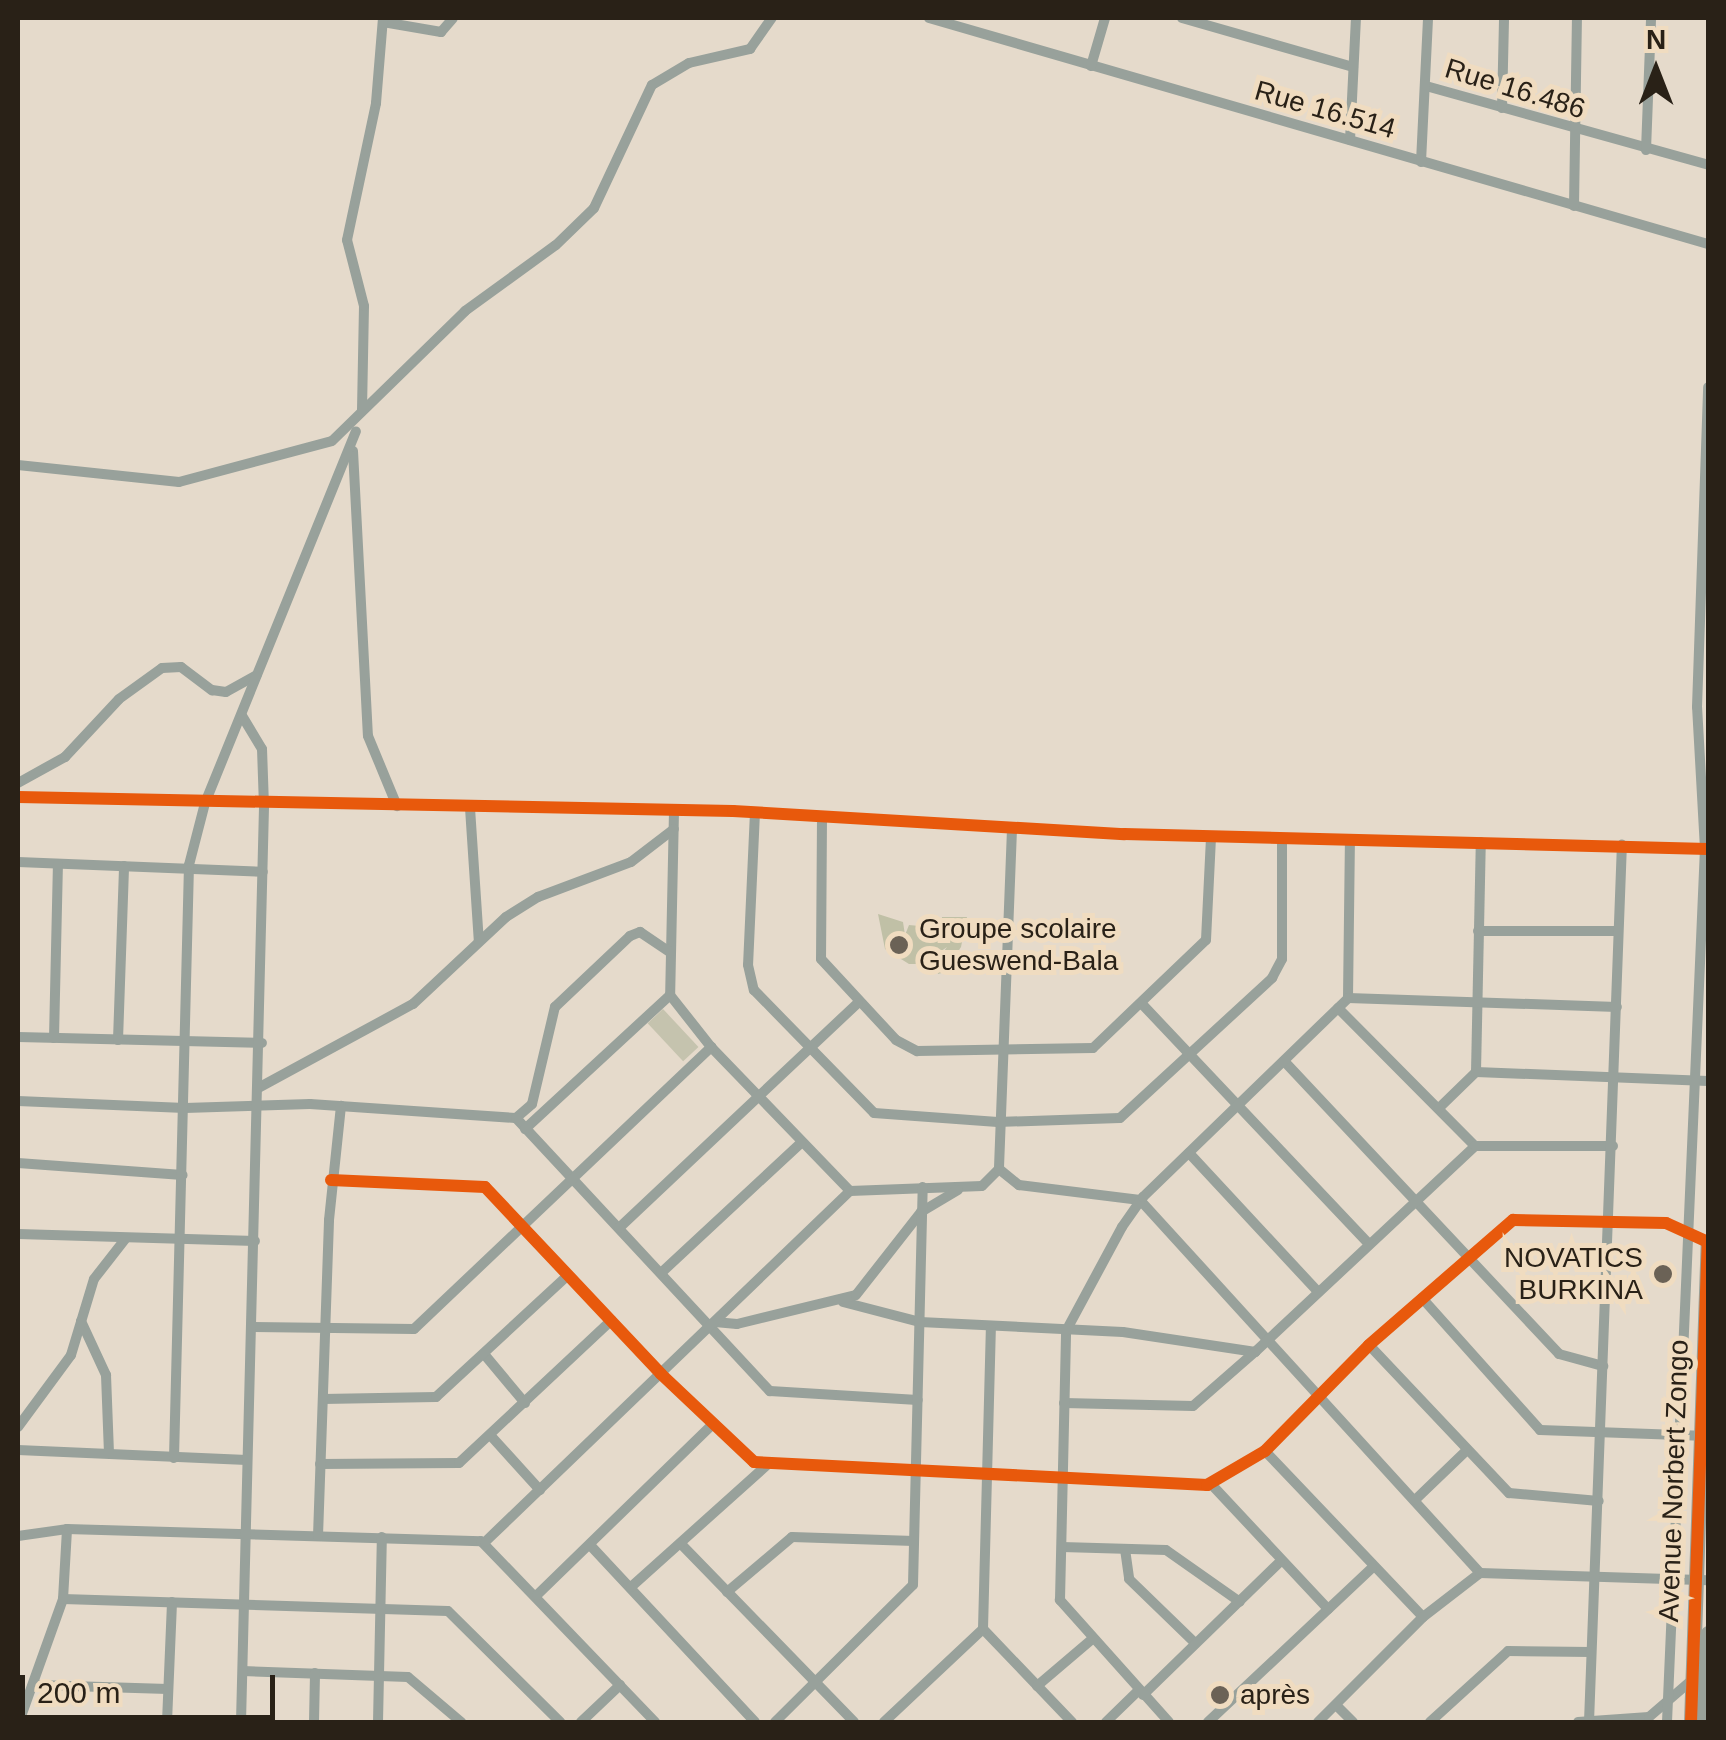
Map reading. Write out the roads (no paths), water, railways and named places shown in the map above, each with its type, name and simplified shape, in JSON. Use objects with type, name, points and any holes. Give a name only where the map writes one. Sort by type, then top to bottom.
[{"type":"main road","name":"Avenue Norbert Zongo","points":[[1692,1722],[1702,1580],[1700,1436],[1708,1242]]},
{"type":"main road","name":"Avenue Norbert Zongo","points":[[1705,1722],[1708,1634]]},
{"type":"street","points":[[174,1458],[188,1043],[189,865],[205,803],[362,412],[364,306],[347,240],[376,103],[383,20],[446,32],[453,18]]},
{"type":"street","points":[[18,465],[179,482],[220,467],[322,446],[465,311],[556,244],[594,208],[652,85],[689,63],[747,51],[772,18]]},
{"type":"street","name":"Rue 16.514","points":[[929,18],[1708,244]]},
{"type":"street","points":[[1091,66],[1105,18]]},
{"type":"street","points":[[1182,18],[1354,67]]},
{"type":"street","points":[[1350,140],[1356,18]]},
{"type":"street","points":[[1421,162],[1428,18]]},
{"type":"street","points":[[1502,108],[1504,18]]},
{"type":"street","points":[[1574,206],[1577,18]]},
{"type":"street","points":[[1646,150],[1652,18]]},
{"type":"street","name":"Rue 16.486","points":[[1426,86],[1708,165]]},
{"type":"street","points":[[1667,1722],[1706,895],[1707,849],[1697,707],[1708,387]]},
{"type":"street","points":[[356,432],[368,736],[397,806]]},
{"type":"street","points":[[18,783],[65,757],[118,699],[162,668],[180,667],[212,690],[226,692],[259,674]]},
{"type":"street","points":[[241,1722],[262,1043],[264,806],[262,749],[242,716]]},
{"type":"street","points":[[18,797],[264,806],[755,812],[1012,829],[1707,849]]},
{"type":"street","points":[[470,808],[479,942]]},
{"type":"street","points":[[674,811],[670,995],[800,1143],[850,1191]]},
{"type":"street","points":[[755,812],[749,982],[808,1050],[874,1113],[998,1122],[1114,1120],[1272,978],[1282,960],[1282,839]]},
{"type":"street","points":[[822,818],[820,954],[858,1002],[910,1049],[1086,1051],[1142,1004],[1208,936],[1211,836]]},
{"type":"street","points":[[260,1087],[412,1006],[479,942],[538,897],[631,862],[674,829]]},
{"type":"street","points":[[484,1542],[850,1191],[982,1186],[999,1169],[1000,1052],[1012,829]]},
{"type":"street","points":[[1168,1722],[1060,1604],[1066,1331],[1140,1200],[1348,998],[1350,840]]},
{"type":"street","points":[[1440,1108],[1476,1072],[1481,842]]},
{"type":"street","points":[[1589,1722],[1622,845]]},
{"type":"street","points":[[18,862],[189,865],[262,872]]},
{"type":"street","points":[[54,1038],[58,864]]},
{"type":"street","points":[[118,1040],[124,866]]},
{"type":"street","points":[[1478,931],[1618,932]]},
{"type":"street","points":[[18,1101],[186,1108],[341,1106],[516,1118],[532,1104],[555,1007],[630,936],[640,932],[670,952]]},
{"type":"street","points":[[525,1129],[670,995]]},
{"type":"street","points":[[1348,998],[1617,1007]]},
{"type":"street","points":[[619,1228],[858,1002]]},
{"type":"street","points":[[1142,1004],[1369,1244]]},
{"type":"street","points":[[1338,1008],[1475,1146]]},
{"type":"street","points":[[18,1037],[262,1043]]},
{"type":"street","points":[[254,1328],[414,1330],[711,1046]]},
{"type":"street","points":[[1284,1061],[1465,1260],[1564,1358],[1604,1366]]},
{"type":"street","points":[[1476,1072],[1708,1081]]},
{"type":"street","points":[[318,1536],[331,1180],[341,1106]]},
{"type":"street","points":[[516,1118],[774,1394],[918,1400]]},
{"type":"street","points":[[661,1274],[800,1143]]},
{"type":"street","points":[[1064,1402],[1194,1406],[1475,1146],[1613,1146]]},
{"type":"street","points":[[1189,1153],[1318,1292]]},
{"type":"street","points":[[18,1163],[183,1175]]},
{"type":"street","points":[[999,1169],[1019,1184],[1140,1200],[1316,1398],[1480,1573]]},
{"type":"street","points":[[331,1180],[480,1185],[712,1426],[745,1458],[767,1464],[1062,1474],[1212,1484],[1264,1451],[1369,1345],[1517,1219],[1666,1223],[1689,1237],[1708,1242]]},
{"type":"street","points":[[775,1722],[910,1593],[922,1187]]},
{"type":"street","points":[[843,1302],[870,1282],[921,1212],[963,1187]]},
{"type":"street","points":[[18,1234],[256,1241]]},
{"type":"street","points":[[18,1427],[64,1365],[97,1272],[126,1238]]},
{"type":"street","points":[[322,1399],[436,1397],[568,1275]]},
{"type":"street","points":[[1422,1298],[1537,1428],[1700,1436]]},
{"type":"street","points":[[713,1325],[843,1302],[920,1322],[991,1329],[1124,1332],[1255,1352]]},
{"type":"street","points":[[320,1464],[456,1464],[612,1320]]},
{"type":"street","points":[[81,1321],[106,1375],[109,1453]]},
{"type":"street","points":[[884,1722],[982,1630],[991,1329]]},
{"type":"street","points":[[1369,1345],[1512,1496],[1599,1501]]},
{"type":"street","points":[[484,1354],[525,1402]]},
{"type":"street","points":[[537,1595],[712,1426]]},
{"type":"street","points":[[490,1436],[540,1490]]},
{"type":"street","points":[[18,1450],[247,1460]]},
{"type":"street","points":[[1415,1500],[1467,1450]]},
{"type":"street","points":[[1264,1451],[1423,1618]]},
{"type":"street","points":[[631,1587],[767,1464]]},
{"type":"street","points":[[1212,1484],[1280,1562],[1328,1609]]},
{"type":"street","points":[[18,1722],[37,1685],[64,1599],[67,1528]]},
{"type":"street","points":[[18,1536],[67,1528],[484,1542],[654,1722]]},
{"type":"street","points":[[727,1592],[792,1536],[914,1541]]},
{"type":"street","points":[[378,1722],[382,1538]]},
{"type":"street","points":[[681,1544],[854,1722]]},
{"type":"street","points":[[590,1545],[756,1722]]},
{"type":"street","points":[[1062,1548],[1170,1552],[1240,1602]]},
{"type":"street","points":[[1125,1549],[1129,1578],[1196,1644]]},
{"type":"street","points":[[1106,1722],[1196,1644],[1280,1562]]},
{"type":"street","points":[[1208,1722],[1372,1568]]},
{"type":"street","points":[[1318,1722],[1423,1618],[1480,1573],[1702,1580]]},
{"type":"street","points":[[64,1599],[380,1607],[457,1615],[560,1722]]},
{"type":"street","points":[[167,1722],[172,1602]]},
{"type":"street","points":[[982,1630],[1072,1722]]},
{"type":"street","points":[[1037,1686],[1091,1640]]},
{"type":"street","points":[[1430,1722],[1508,1651],[1591,1652]]},
{"type":"street","points":[[243,1671],[380,1675],[417,1680],[461,1722]]},
{"type":"street","points":[[314,1722],[316,1673]]},
{"type":"street","points":[[1578,1722],[1634,1720],[1668,1706],[1693,1680]]},
{"type":"street","points":[[37,1685],[168,1689]]},
{"type":"street","points":[[581,1722],[620,1685]]},
{"type":"street","points":[[1336,1705],[1353,1722]]},
{"type":"place","name":"Groupe scolaire Gueswend-Bala","points":[[899,945]]},
{"type":"place","name":"NOVATICS BURKINA","points":[[1663,1274]]},
{"type":"place","name":"après","points":[[1220,1695]]}]
